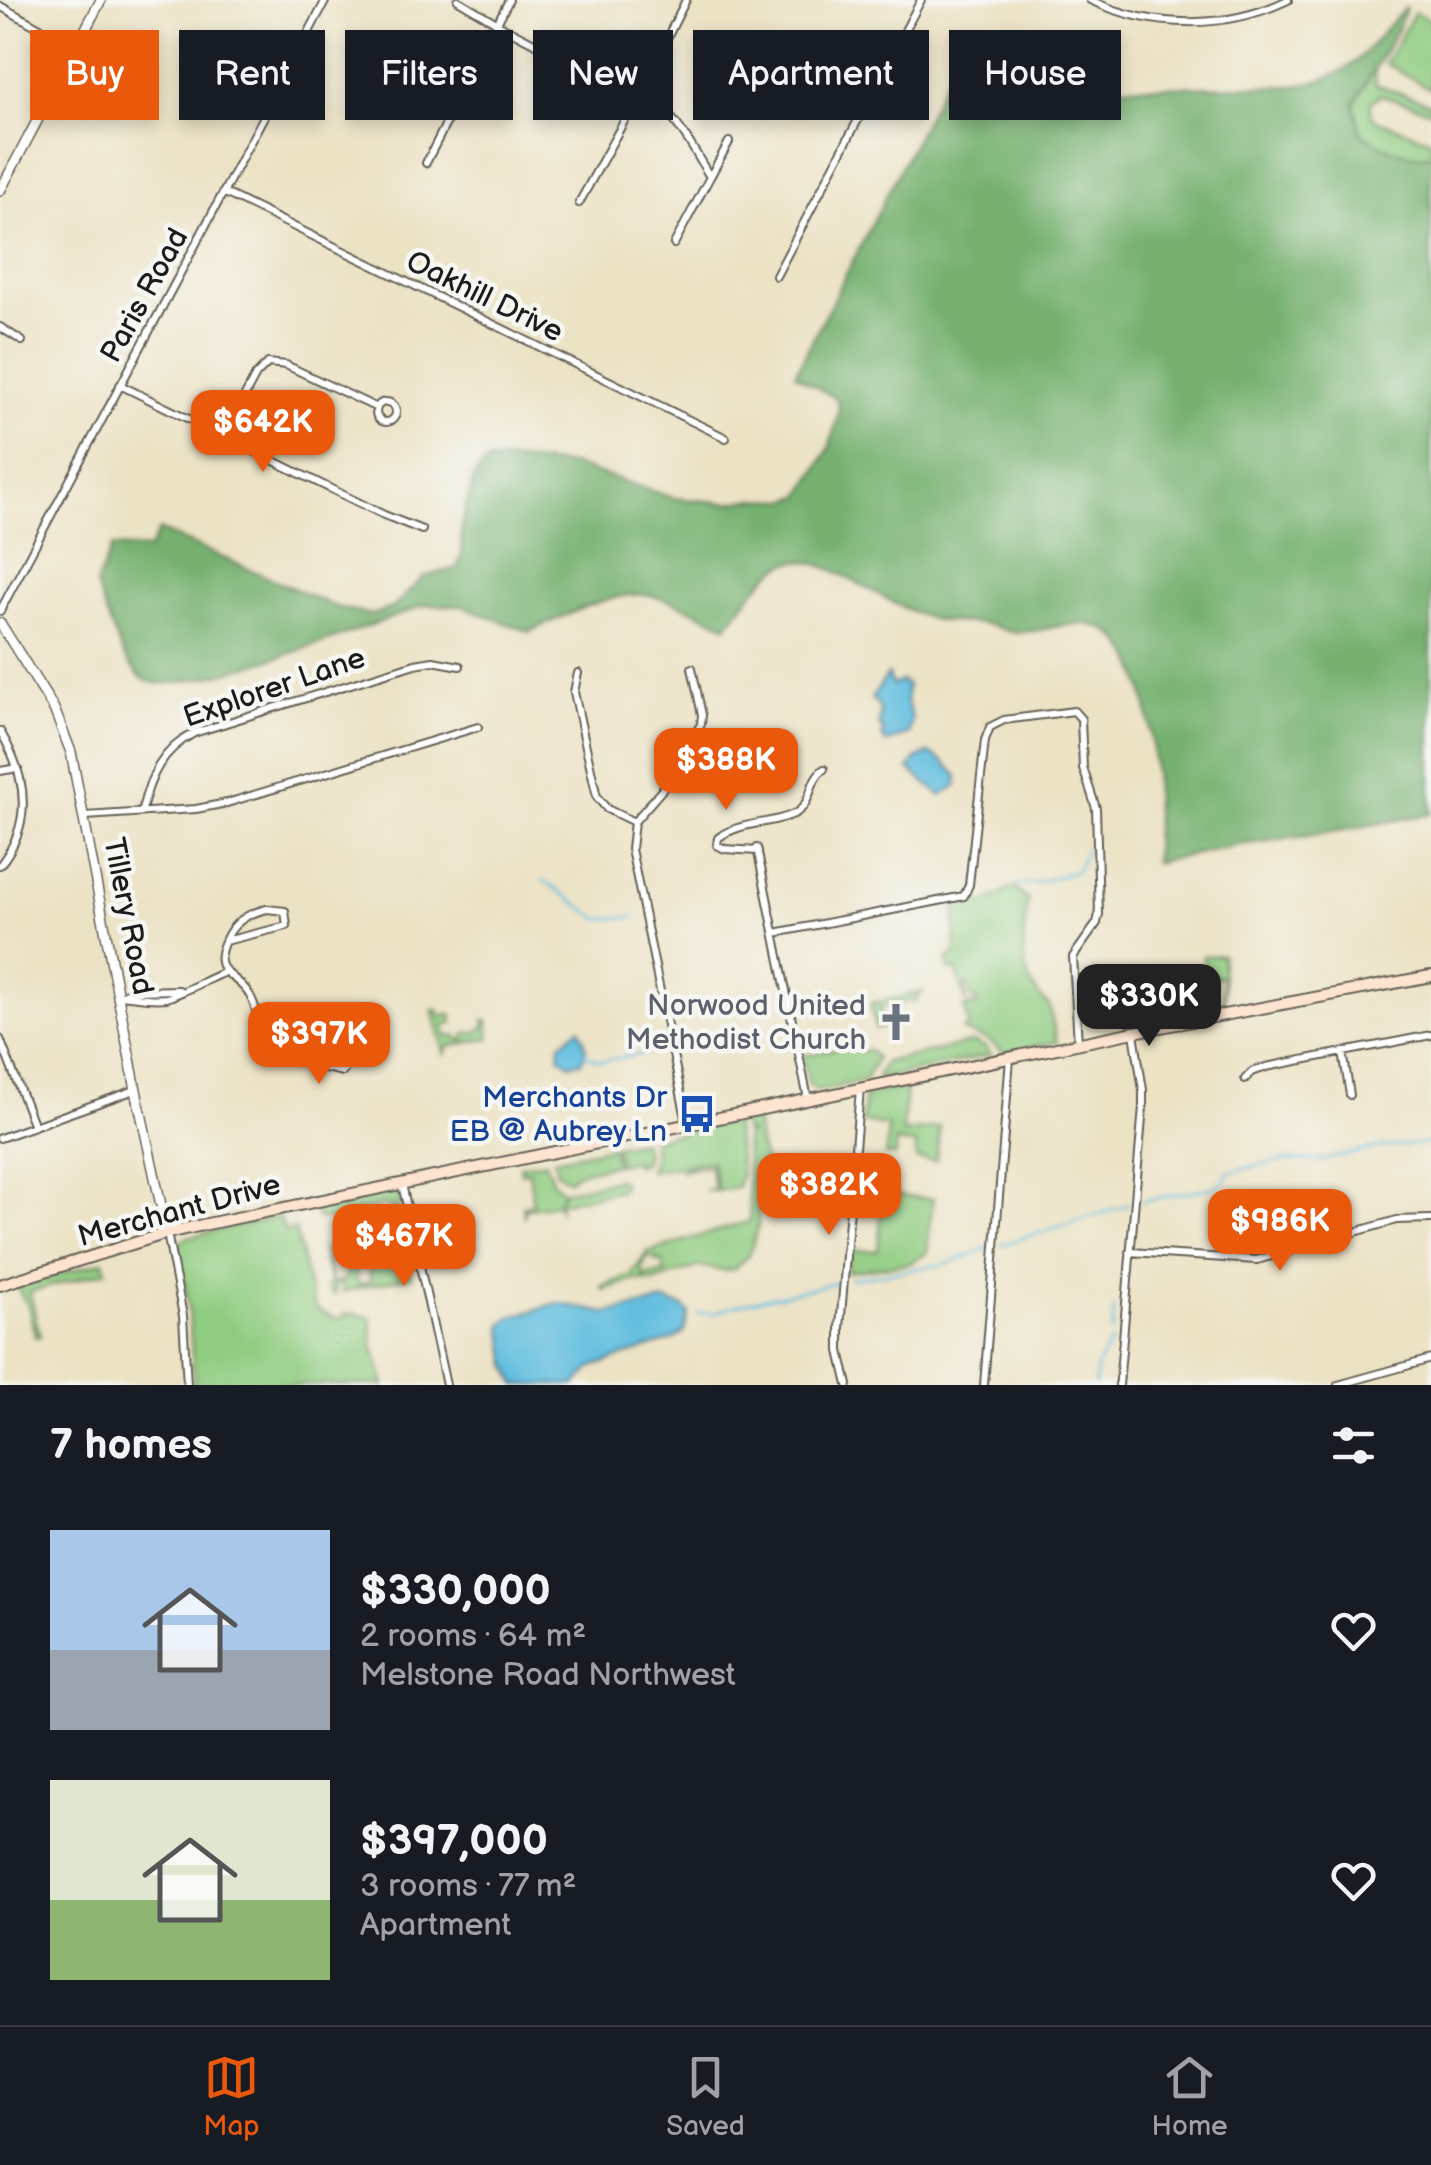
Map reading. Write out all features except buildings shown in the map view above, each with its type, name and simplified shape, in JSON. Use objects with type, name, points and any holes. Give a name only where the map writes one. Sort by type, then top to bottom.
[{"type":"main road","name":"Merchant Drive","points":[[0,1285],[167,1234],[402,1183],[1134,1032],[1431,976]]},
{"type":"street","points":[[86,30],[102,0]]},
{"type":"street","name":"Paris Road","points":[[0,610],[326,0]]},
{"type":"street","points":[[458,0],[533,41]]},
{"type":"street","points":[[426,163],[509,0]]},
{"type":"street","points":[[671,30],[686,0]]},
{"type":"street","points":[[776,276],[921,0]]},
{"type":"street","points":[[1090,0],[1147,19],[1190,22],[1248,15],[1288,0]]},
{"type":"street","points":[[0,6],[43,30]]},
{"type":"street","points":[[0,191],[38,120]]},
{"type":"street","points":[[579,203],[625,120]]},
{"type":"street","points":[[672,120],[710,177]]},
{"type":"street","points":[[674,244],[729,142]]},
{"type":"street","name":"Oakhill Drive","points":[[225,193],[726,438]]},
{"type":"street","points":[[0,327],[22,341]]},
{"type":"street","points":[[224,435],[256,375],[268,363],[286,365],[377,408]]},
{"type":"street","points":[[120,385],[422,530]]},
{"type":"street","name":"Tillery Road","points":[[0,623],[64,731],[122,994],[136,1090],[167,1234]]},
{"type":"street","name":"Explorer Lane","points":[[142,810],[157,766],[194,733],[415,664],[460,666]]},
{"type":"street","points":[[687,1123],[631,849],[634,822],[661,792],[698,734],[702,715],[692,668]]},
{"type":"street","points":[[578,673],[574,692],[597,797],[607,809],[634,822]]},
{"type":"street","points":[[775,933],[964,896],[970,885],[985,740],[990,727],[1004,720],[1074,711],[1081,719],[1083,768],[1096,808],[1099,914],[1074,957],[1078,1044]]},
{"type":"street","points":[[85,816],[196,809],[227,803],[478,728]]},
{"type":"street","points":[[0,731],[18,768],[24,809],[21,828],[0,865]]},
{"type":"street","points":[[0,771],[18,768]]},
{"type":"street","points":[[808,1099],[758,850],[725,849],[718,845],[718,838],[728,831],[797,812],[808,802],[816,775],[824,770]]},
{"type":"street","points":[[225,941],[285,928],[285,912],[276,908],[255,912],[236,924],[225,941],[220,959],[225,972],[247,990],[262,1023],[271,1032],[336,1073],[347,1069],[351,1060],[349,1050],[338,1041],[304,1051]]},
{"type":"street","points":[[122,994],[180,990],[225,972]]},
{"type":"street","points":[[1119,1385],[1144,1093],[1134,1032]]},
{"type":"street","points":[[1244,1079],[1259,1069],[1431,1036]]},
{"type":"street","points":[[0,1039],[34,1126]]},
{"type":"street","points":[[1344,1052],[1350,1095]]},
{"type":"street","points":[[984,1385],[1010,1057]]},
{"type":"street","points":[[848,1385],[840,1350],[840,1327],[860,1088]]},
{"type":"street","points":[[0,1138],[136,1090]]},
{"type":"street","points":[[402,1183],[446,1385]]},
{"type":"street","points":[[1130,1252],[1257,1260],[1397,1220],[1431,1219]]},
{"type":"street","points":[[167,1234],[183,1316],[187,1385]]},
{"type":"street","points":[[1338,1385],[1431,1359]]},
{"type":"green space","points":[[1406,7],[1354,105],[1361,133],[1368,138],[1403,153],[1431,155],[1431,814],[1154,863],[1154,777],[1148,711],[1130,655],[1115,636],[1091,625],[1012,632],[990,625],[937,620],[903,608],[828,568],[798,561],[767,577],[727,626],[668,600],[632,595],[592,604],[529,632],[462,606],[426,605],[282,656],[197,679],[165,683],[145,680],[122,650],[96,585],[112,547],[149,549],[159,530],[336,607],[373,615],[394,607],[423,577],[457,568],[462,554],[465,509],[475,475],[487,462],[572,465],[675,498],[727,503],[801,496],[829,449],[839,412],[838,400],[795,374],[925,120],[929,120],[929,112],[949,73],[949,120],[1121,120],[1121,87],[1293,86],[1332,76],[1369,49]]},
{"type":"green space","points":[[1415,12],[1431,21],[1431,89],[1385,63]]},
{"type":"green space","points":[[1374,65],[1375,84],[1431,104],[1431,111],[1381,95],[1371,102],[1371,115],[1431,140],[1431,155],[1394,150],[1361,133],[1354,105]]},
{"type":"green space","points":[[1014,887],[1028,901],[1023,944],[1026,971],[1038,995],[1049,1005],[1057,1042],[1004,1053],[988,1040],[963,1031],[969,1025],[964,1007],[977,1005],[977,1000],[972,1000],[968,984],[966,1002],[957,971],[949,970],[947,958],[955,956],[956,903],[987,902]]},
{"type":"green space","points":[[1222,955],[1225,1010],[1222,977],[1215,977],[1214,984],[1213,977],[1206,978],[1203,956]]},
{"type":"green space","points":[[922,992],[916,1000],[880,1007],[884,1027],[875,1029],[871,1003]]},
{"type":"green space","points":[[1212,1003],[1217,1006],[1216,1011],[1173,1017],[1175,1009]]},
{"type":"green space","points":[[433,1010],[438,1010],[440,1016],[451,1014],[453,1023],[445,1025],[447,1037],[456,1036],[462,1041],[467,1033],[476,1033],[488,1020],[490,1038],[447,1047],[445,1056]]},
{"type":"green space","points":[[973,1042],[991,1055],[879,1079],[877,1076],[885,1062]]},
{"type":"green space","points":[[859,1044],[861,1051],[869,1050],[876,1058],[865,1081],[817,1091],[809,1085],[802,1056]]},
{"type":"green space","points":[[906,1086],[903,1133],[940,1127],[936,1161],[916,1159],[916,1144],[896,1142],[896,1156],[886,1155],[888,1126],[862,1122],[865,1096]]},
{"type":"green space","points":[[756,1117],[768,1173],[758,1196],[758,1228],[749,1255],[734,1269],[700,1266],[653,1282],[635,1280],[603,1290],[602,1286],[631,1275],[644,1257],[645,1264],[641,1266],[645,1278],[665,1272],[662,1261],[656,1262],[655,1257],[646,1259],[647,1252],[750,1221],[745,1138],[750,1132],[744,1133],[741,1120]]},
{"type":"green space","points":[[734,1121],[741,1175],[737,1187],[718,1191],[711,1161],[649,1171],[654,1156],[652,1139]]},
{"type":"green space","points":[[642,1141],[646,1154],[643,1163],[635,1166],[635,1160],[619,1164],[615,1146]]},
{"type":"green space","points":[[612,1147],[616,1164],[576,1173],[569,1180],[557,1173],[554,1159]]},
{"type":"green space","points":[[545,1161],[553,1182],[563,1191],[556,1204],[525,1209],[524,1218],[523,1206],[533,1204],[529,1171],[521,1173],[520,1166]]},
{"type":"green space","points":[[709,1165],[716,1191],[705,1190],[714,1188]]},
{"type":"green space","points":[[857,1166],[872,1166],[877,1172],[875,1204],[869,1211],[854,1207]]},
{"type":"green space","points":[[619,1179],[623,1185],[620,1190],[559,1203],[560,1213],[558,1202],[565,1191]]},
{"type":"green space","points":[[397,1192],[401,1205],[395,1209],[384,1205],[352,1212],[339,1220],[318,1219],[314,1211]]},
{"type":"green space","points":[[899,1196],[933,1199],[927,1253],[910,1263],[847,1272],[850,1251],[878,1250],[882,1205]]},
{"type":"green space","points":[[401,1216],[398,1222],[403,1243],[372,1252],[404,1246],[411,1276],[343,1292],[341,1283],[335,1284],[336,1294],[330,1293],[322,1249],[326,1248],[332,1284],[347,1278],[344,1261],[354,1259],[358,1285],[371,1281],[364,1245],[364,1253],[361,1248],[347,1256],[343,1240],[360,1237],[359,1230]]},
{"type":"green space","points":[[279,1217],[285,1232],[295,1229],[316,1308],[338,1319],[354,1313],[371,1318],[373,1345],[385,1385],[194,1385],[189,1310],[178,1243],[188,1237]]},
{"type":"green space","points":[[104,1261],[106,1271],[30,1292],[40,1336],[35,1337],[29,1308],[17,1287]]},
{"type":"water","points":[[888,674],[892,685],[902,681],[907,686],[906,700],[912,718],[909,734],[886,743],[879,726],[880,709],[872,698]]},
{"type":"water","points":[[929,753],[958,776],[957,785],[941,796],[909,769],[916,759]]},
{"type":"water","points":[[579,1028],[585,1053],[581,1062],[570,1064],[559,1056],[560,1044]]},
{"type":"water","points":[[665,1301],[684,1307],[689,1313],[684,1332],[675,1339],[592,1367],[576,1385],[516,1385],[508,1365],[502,1326],[509,1318],[557,1303],[606,1313]]},
{"type":"waterway","points":[[1015,885],[1076,871],[1087,848]]},
{"type":"waterway","points":[[543,880],[599,919],[634,917]]},
{"type":"waterway","points":[[584,1054],[600,1061],[660,1051]]},
{"type":"waterway","points":[[1142,1201],[1210,1188],[1224,1181],[1228,1172],[1285,1160],[1319,1161],[1382,1147],[1431,1143]]},
{"type":"waterway","points":[[1001,1245],[1128,1205]]},
{"type":"waterway","points":[[850,1279],[946,1264],[991,1247]]},
{"type":"waterway","points":[[698,1314],[836,1283]]},
{"type":"waterway","points":[[1112,1333],[1114,1308]]},
{"type":"waterway","points":[[1095,1385],[1097,1366],[1111,1342]]},
{"type":"place","name":"Norwood United Methodist Church","points":[[896,1022]]},
{"type":"place","name":"Merchants Dr EB @ Aubrey Ln","points":[[697,1114]]}]
